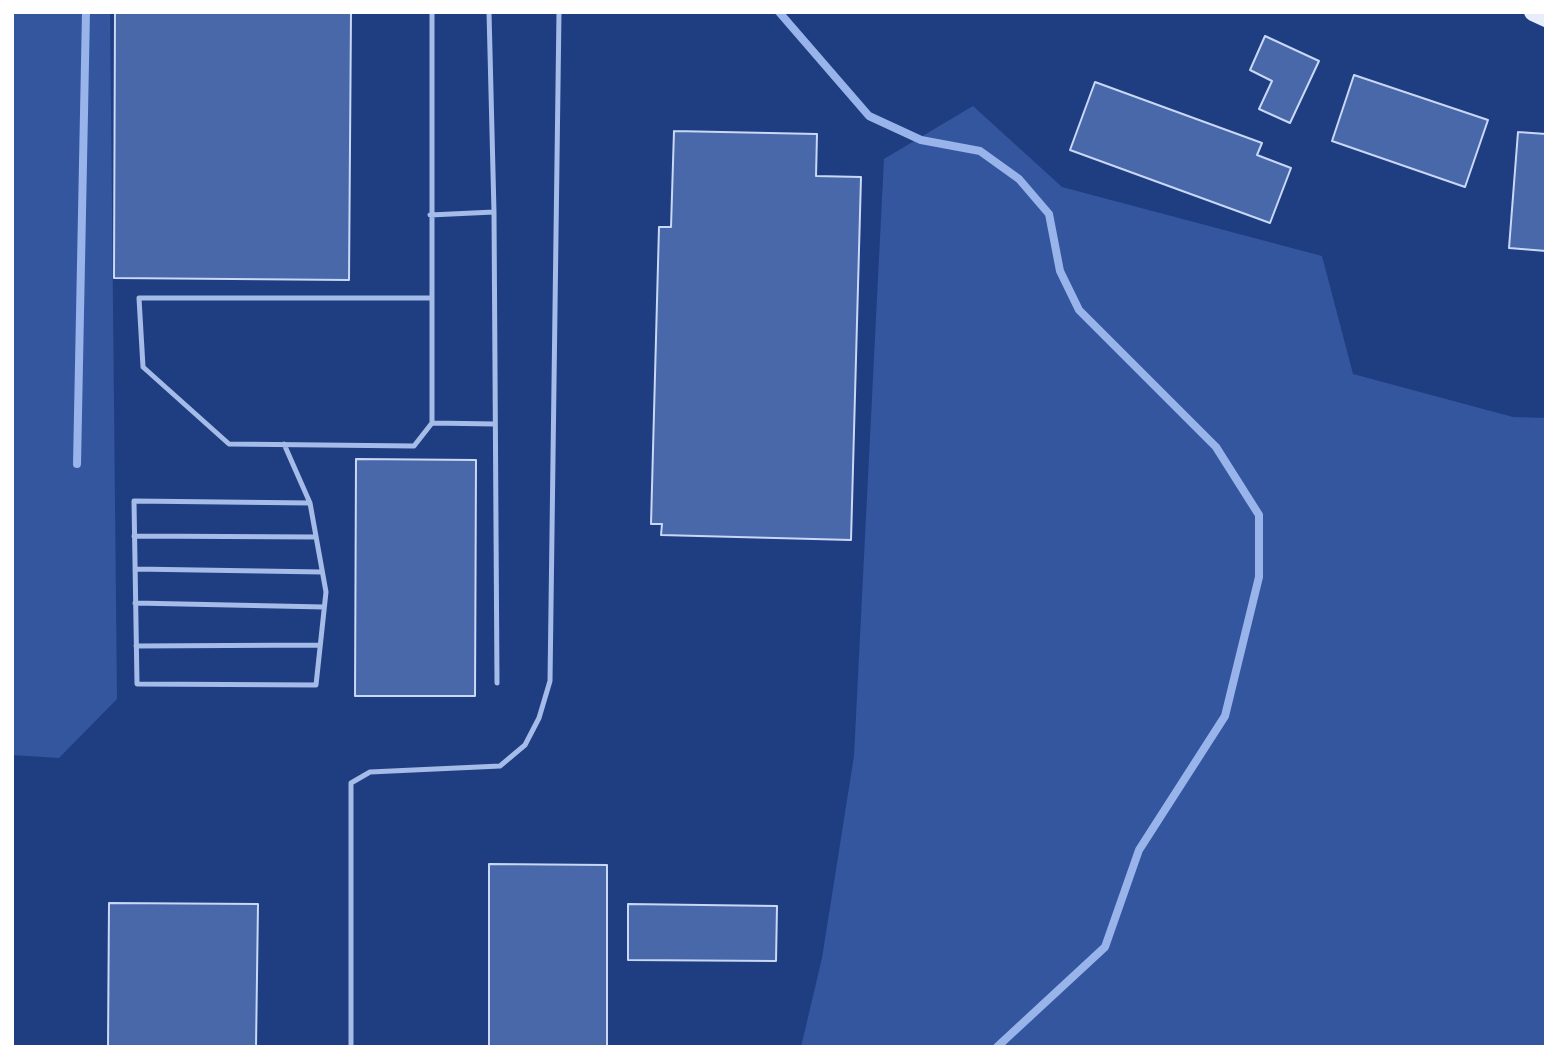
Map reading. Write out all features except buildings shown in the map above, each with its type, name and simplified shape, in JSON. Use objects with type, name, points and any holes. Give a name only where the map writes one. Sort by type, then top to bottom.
[{"type":"main road","points":[[1533,12],[1546,18]]},
{"type":"lane","points":[[431,298],[139,298],[142,367],[229,444],[414,446],[432,423],[432,12]]},
{"type":"lane","points":[[489,12],[494,212],[498,682]]},
{"type":"lane","points":[[351,1047],[351,783],[370,772],[500,766],[525,745],[539,718],[550,681],[559,12]]},
{"type":"lane","points":[[430,215],[494,212]]},
{"type":"lane","points":[[432,423],[495,424]]},
{"type":"lane","points":[[284,444],[310,503],[326,592],[316,685],[137,684],[134,500],[310,503]]},
{"type":"lane","points":[[134,536],[316,537]]},
{"type":"lane","points":[[135,569],[322,572]]},
{"type":"lane","points":[[135,603],[324,607]]},
{"type":"lane","points":[[136,646],[320,646]]},
{"type":"shaded area","points":[[12,12],[110,12],[117,699],[59,758],[12,755]]},
{"type":"shaded area","points":[[973,106],[1062,187],[1322,256],[1353,374],[1513,417],[1546,418],[1546,1047],[801,1047],[822,958],[854,756],[884,159]]},
{"type":"waterway","points":[[77,464],[86,12]]},
{"type":"waterway","points":[[779,12],[869,116],[921,140],[980,151],[1019,179],[1049,214],[1060,271],[1079,310],[1216,447],[1259,515],[1259,577],[1225,716],[1139,850],[1105,947],[997,1047]]}]
